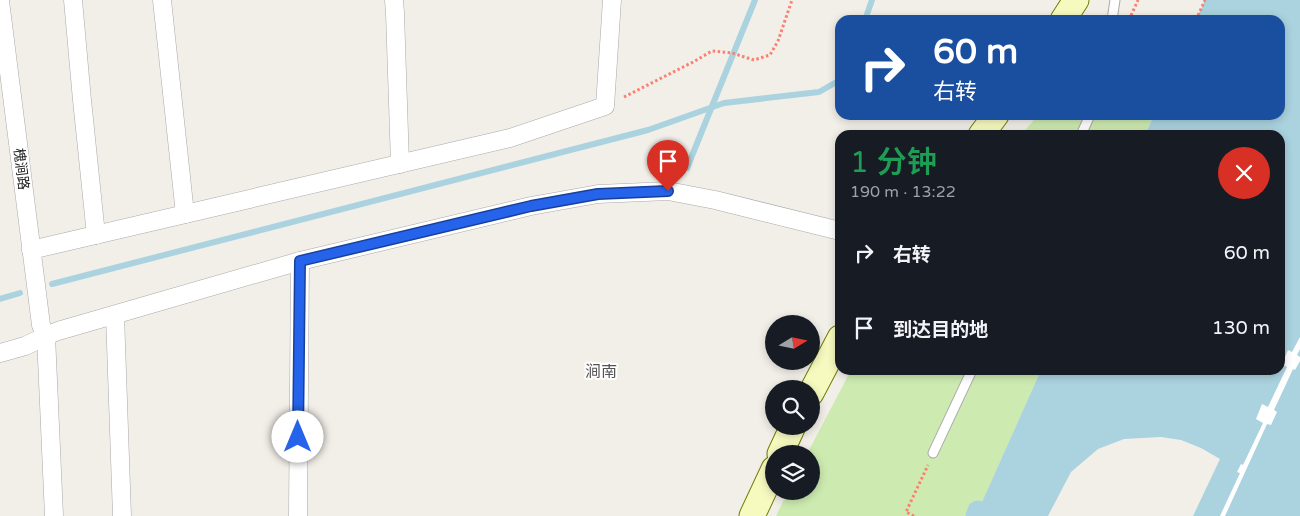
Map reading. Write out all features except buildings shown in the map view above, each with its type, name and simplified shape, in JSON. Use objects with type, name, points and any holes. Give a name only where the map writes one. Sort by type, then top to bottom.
[{"type":"main road","points":[[1066,15],[1076,0]]},
{"type":"main road","points":[[817,380],[835,347]]},
{"type":"main road","points":[[752,516],[765,488]]},
{"type":"street","points":[[73,0],[96,235]]},
{"type":"street","points":[[162,0],[185,214]]},
{"type":"street","points":[[394,0],[400,164]]},
{"type":"street","points":[[31,250],[510,138],[605,106],[612,0]]},
{"type":"street","name":"槐涧路","points":[[0,1],[41,325],[46,336],[54,516]]},
{"type":"street","points":[[0,353],[25,346],[46,336],[300,261],[531,206],[598,194],[668,191],[715,200],[835,230]]},
{"type":"street","points":[[298,516],[300,261]]},
{"type":"street","points":[[115,315],[122,516]]},
{"type":"lane","points":[[1113,15],[1115,0]]},
{"type":"lane","points":[[933,453],[970,375]]},
{"type":"path","points":[[605,106],[693,62],[712,50],[732,53],[754,60],[770,55],[778,41],[792,0]]},
{"type":"path","points":[[1131,15],[1138,0]]},
{"type":"path","points":[[1198,15],[1205,0]]},
{"type":"path","points":[[914,516],[906,512],[933,453]]},
{"type":"green space","points":[[1034,120],[1151,120],[1147,130],[1025,130]]},
{"type":"green space","points":[[848,375],[1039,375],[976,516],[776,516],[784,500],[820,500],[820,445],[812,445],[817,435],[820,435],[820,429]]},
{"type":"water","points":[[1205,0],[1300,0],[1300,516],[1193,516],[1220,459],[1201,448],[1181,440],[1161,437],[1124,439],[1098,449],[1071,472],[1048,516],[989,516],[978,511],[1039,375],[1285,375],[1285,130],[1147,130],[1152,120],[1285,120],[1285,15],[1198,15]]},
{"type":"pier","points":[[1300,337],[1300,349],[1297,355],[1300,357],[1300,361],[1295,370],[1293,369],[1274,410],[1277,412],[1271,425],[1267,424],[1225,516],[1220,516],[1240,473],[1237,472],[1241,464],[1243,465],[1263,423],[1256,419],[1262,404],[1268,407],[1283,375],[1285,375],[1287,367],[1285,366],[1285,357],[1288,350],[1292,352]]},
{"type":"waterway","points":[[687,168],[755,0]]},
{"type":"waterway","points":[[867,15],[872,0]]},
{"type":"waterway","points":[[52,284],[648,130],[724,103],[819,92],[835,83]]},
{"type":"waterway","points":[[0,299],[20,293]]},
{"type":"waterway","points":[[976,516],[978,511],[989,516]]},
{"type":"district","name":"涧南","points":[[601,372]]},
{"type":"route","points":[[298,437],[300,261],[531,206],[598,194],[668,191]]}]
